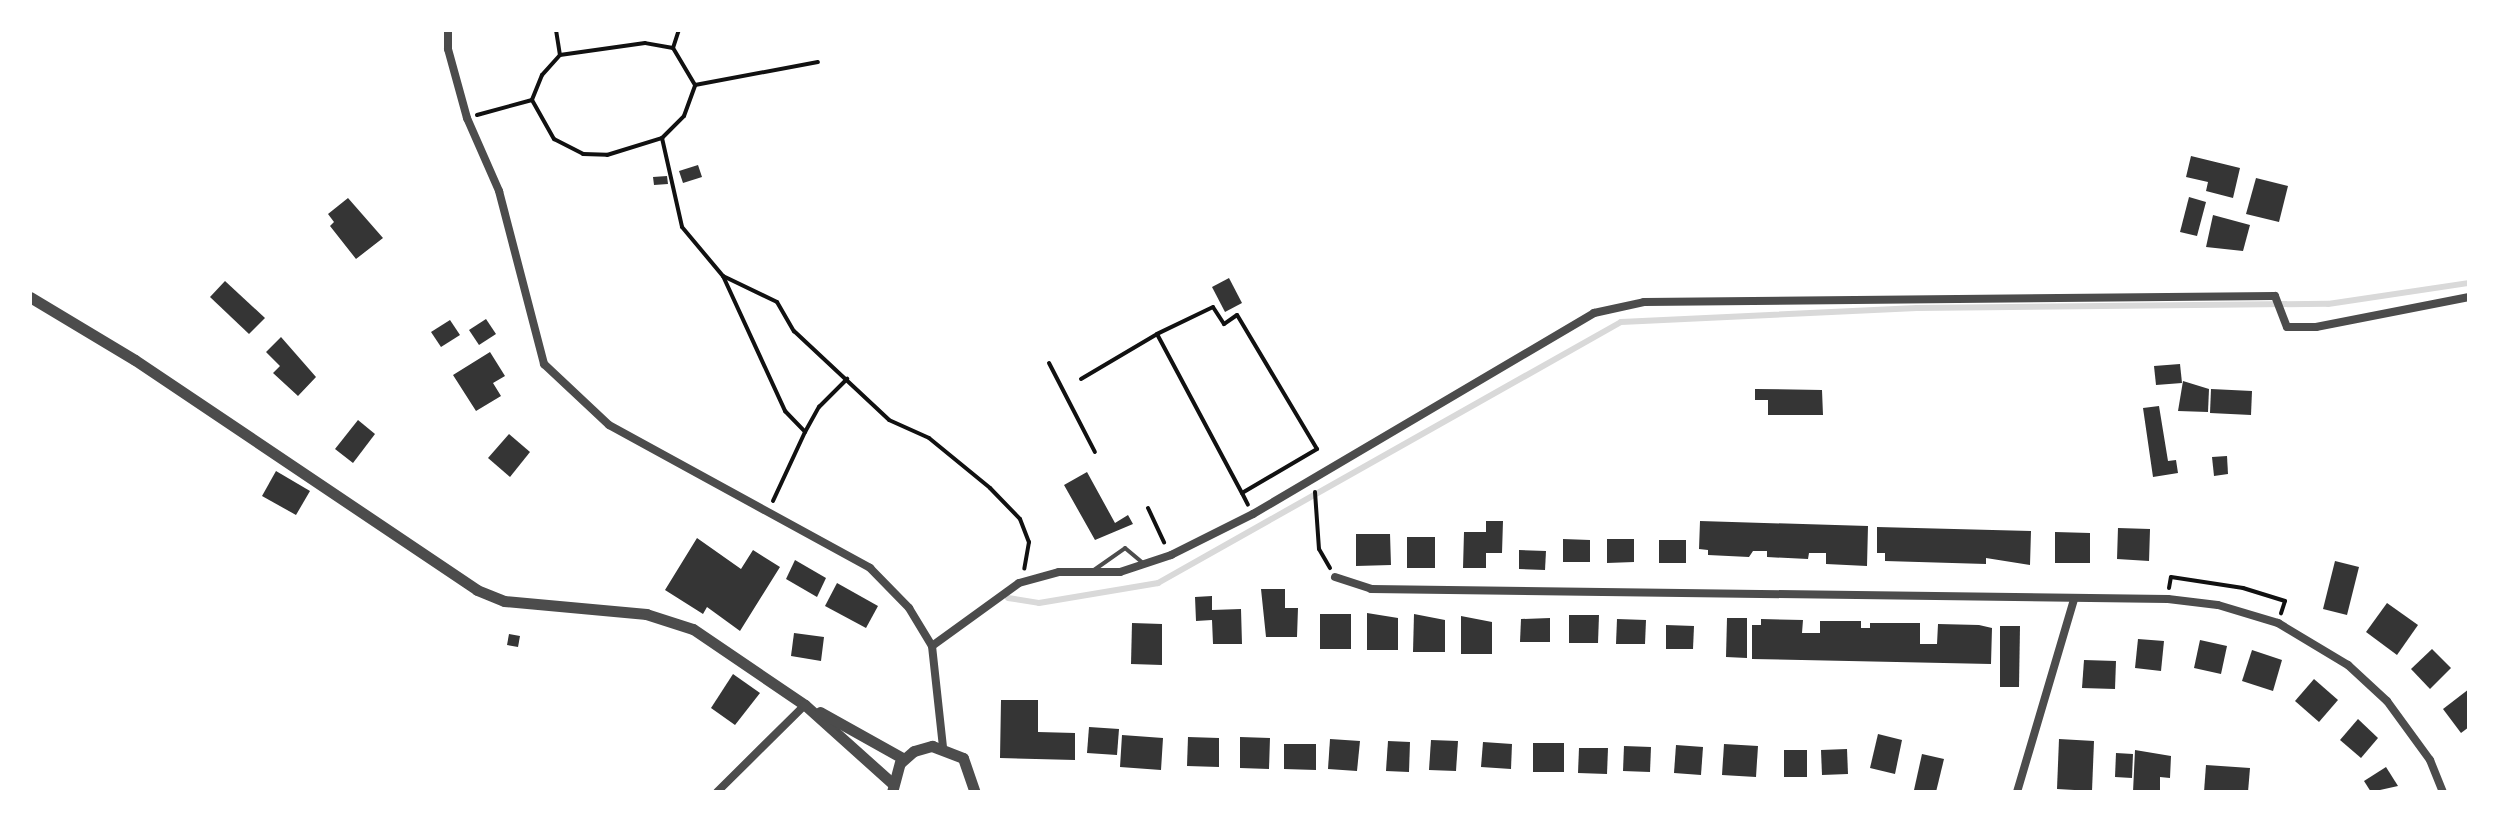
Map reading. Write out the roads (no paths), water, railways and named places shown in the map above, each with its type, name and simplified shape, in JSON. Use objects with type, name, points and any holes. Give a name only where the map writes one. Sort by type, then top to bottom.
[{"type":"street","points":[[448,30],[448,49],[467,118],[499,191],[544,364],[609,425],[870,568],[909,608],[932,646],[943,747]]},
{"type":"street","points":[[932,646],[1019,583],[1059,572],[1089,574],[1145,566],[1253,514],[1594,313],[1644,302],[2275,296],[2287,327],[2316,327],[2469,297]]},
{"type":"street","points":[[30,297],[135,360],[477,590],[534,606],[670,620],[693,629],[805,705],[904,759]]},
{"type":"street","points":[[1335,577],[1371,589],[2168,599],[2218,605],[2278,623],[2348,665],[2387,701],[2430,760],[2443,792]]},
{"type":"street","points":[[2017,792],[2074,600]]},
{"type":"street","points":[[805,705],[892,788],[904,759],[923,747],[943,747],[970,767],[975,792]]},
{"type":"street","points":[[717,792],[805,705]]},
{"type":"lane","points":[[1089,574],[1125,548],[1139,555],[1145,566]]},
{"type":"waterway","points":[[1008,598],[1039,603],[1158,583],[1621,322],[1917,308],[2328,304],[2469,283]]}]
